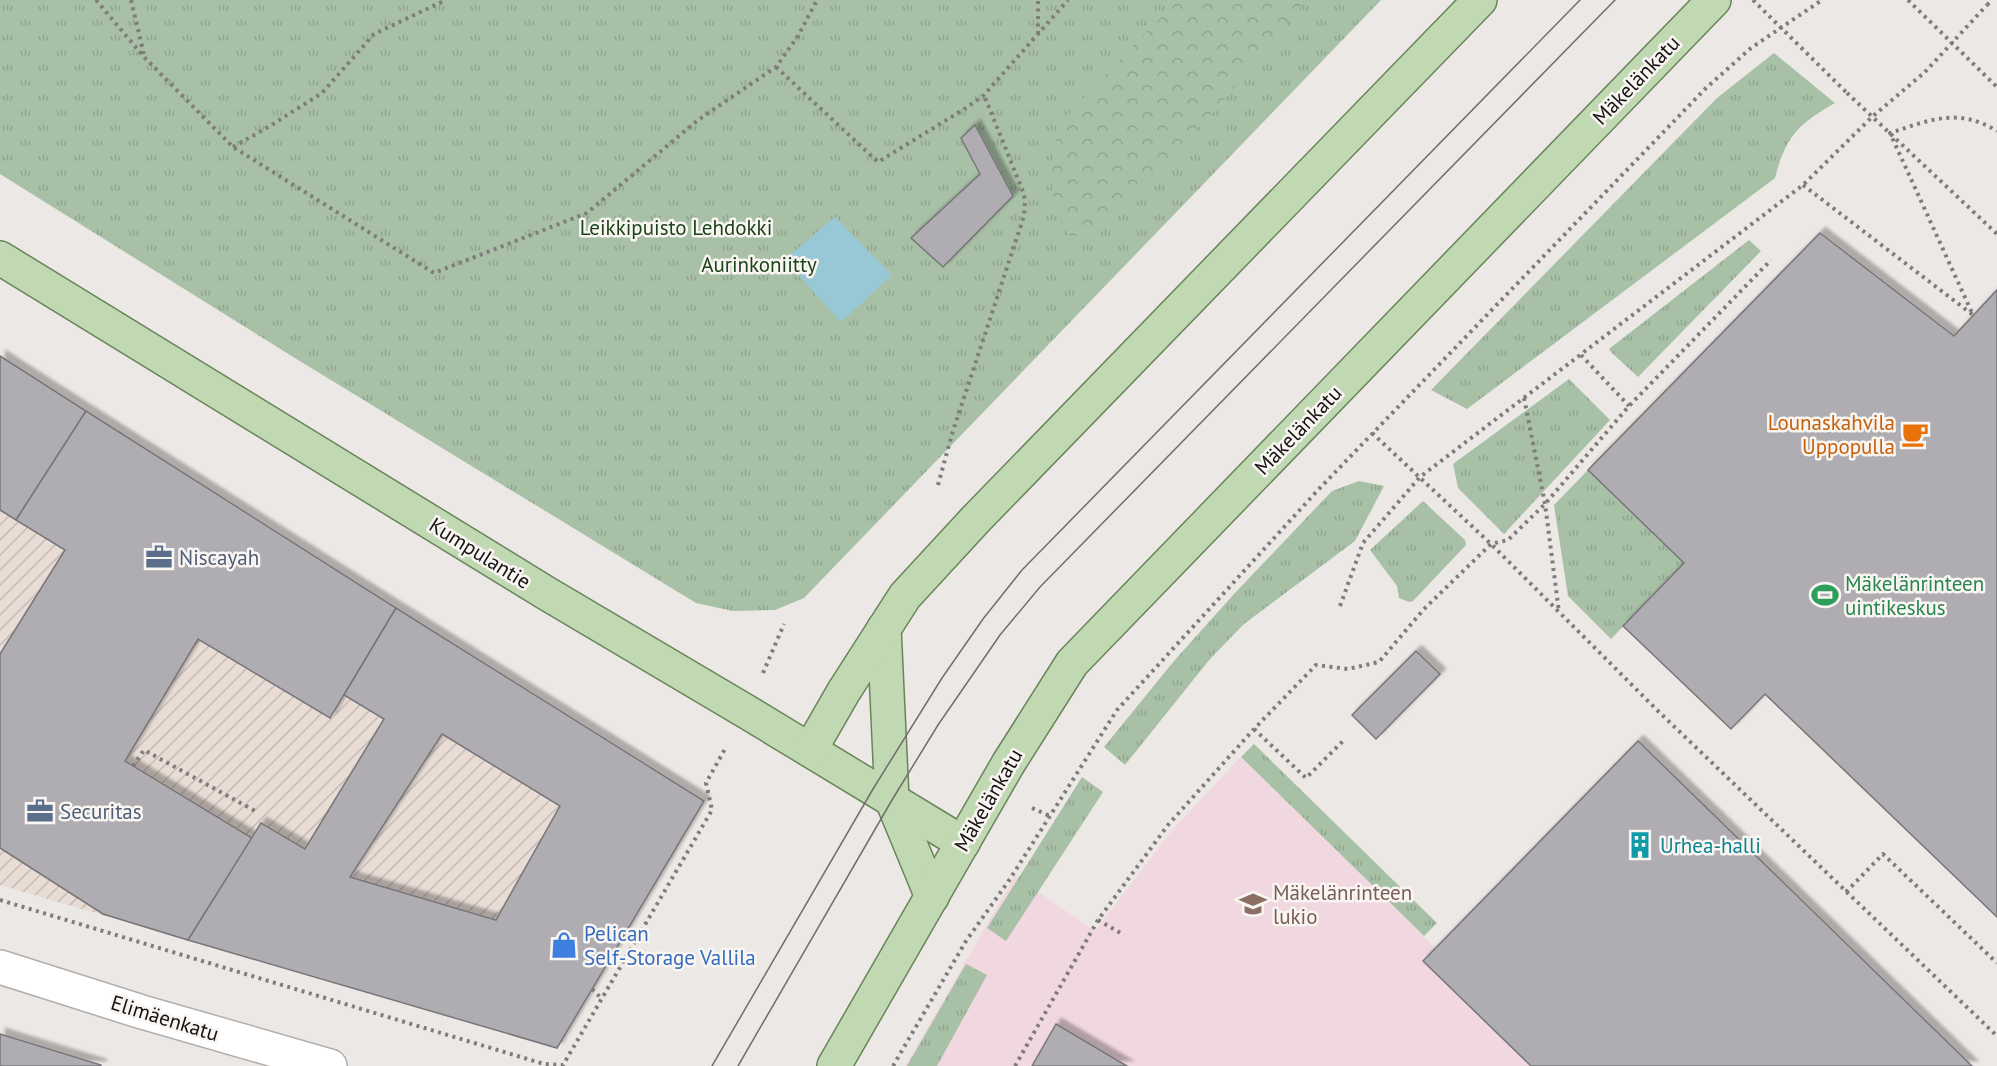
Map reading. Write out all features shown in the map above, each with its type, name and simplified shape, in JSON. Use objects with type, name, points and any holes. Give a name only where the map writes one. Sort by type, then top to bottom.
[{"type":"main road","points":[[810,750],[905,596],[976,519],[1480,0]]},
{"type":"main road","name":"Mäkelänkatu","points":[[834,1066],[1008,765],[1072,663],[1714,0]]},
{"type":"main road","name":"Kumpulantie","points":[[0,258],[546,593],[963,843]]},
{"type":"main road","points":[[884,628],[892,800],[932,897]]},
{"type":"street","name":"Elimäenkatu","points":[[0,967],[142,1012],[330,1066]]},
{"type":"path","points":[[96,0],[144,57],[233,147],[434,273],[587,213],[698,120],[776,67],[798,36],[817,0]]},
{"type":"path","points":[[131,0],[144,57]]},
{"type":"path","points":[[233,147],[322,93],[374,34],[446,0]]},
{"type":"path","points":[[1038,0],[1038,35]]},
{"type":"path","points":[[776,67],[878,162],[984,95],[1068,0]]},
{"type":"path","points":[[1753,0],[1872,117],[1997,234]]},
{"type":"path","points":[[893,1066],[966,941],[1010,879],[1118,710],[1372,433],[1706,88],[1751,48],[1822,0]]},
{"type":"path","points":[[1908,0],[1997,87]]},
{"type":"path","points":[[1340,606],[1363,543],[1420,477],[1803,185],[1872,117],[1925,72],[1992,0]]},
{"type":"path","points":[[938,485],[952,434],[1024,216],[1024,194],[984,95]]},
{"type":"path","points":[[1890,133],[1928,121],[1960,116],[1986,124],[1997,131]]},
{"type":"path","points":[[1803,185],[1973,315],[1890,133]]},
{"type":"path","points":[[1015,1066],[1098,920],[1168,825],[1254,729],[1316,665],[1348,669],[1379,662],[1424,609],[1491,544],[1508,540],[1545,504],[1629,406],[1771,260]]},
{"type":"path","points":[[1581,355],[1629,406]]},
{"type":"path","points":[[1524,398],[1545,504],[1559,613]]},
{"type":"path","points":[[1372,433],[1491,544],[1658,711],[1997,1036]]},
{"type":"path","points":[[1254,729],[1306,778],[1343,741]]},
{"type":"path","points":[[133,766],[144,750],[257,812]]},
{"type":"path","points":[[0,900],[544,1065],[563,1065],[712,810],[706,783]]},
{"type":"path","points":[[1846,892],[1883,854],[1997,963]]},
{"type":"path","points":[[1098,920],[1124,935]]},
{"type":"path","points":[[592,988],[602,999]]},
{"type":"shaded area","points":[[0,356],[704,801],[557,1048],[0,885]]},
{"type":"shaded area","name":"Mäkelänrinteen lukio","points":[[1241,757],[1435,948],[1423,961],[1531,1066],[905,1066],[1015,876],[1095,931],[1173,829]]},
{"type":"green space","name":"Aurinkoniitty","points":[[0,0],[1381,0],[804,598],[775,610],[733,611],[696,603],[290,355],[0,174]]},
{"type":"green space","points":[[1179,0],[1307,0],[1212,114],[1111,214],[1071,239],[1054,210],[1052,160],[1059,125],[1136,42]]},
{"type":"green space","points":[[1774,53],[1835,103],[1795,133],[1784,152],[1775,178],[1467,409],[1431,390],[1717,98]]},
{"type":"green space","points":[[1749,240],[1761,251],[1638,377],[1612,353],[1609,349]]},
{"type":"green space","points":[[1569,379],[1610,420],[1504,534],[1458,488],[1453,464]]},
{"type":"green space","points":[[1588,470],[1684,563],[1611,639],[1568,596],[1554,505]]},
{"type":"green space","points":[[1359,481],[1384,486],[1355,541],[1244,624],[1210,659],[1125,765],[1104,747],[1174,661],[1332,491]]},
{"type":"green space","points":[[1423,501],[1465,540],[1466,545],[1413,601],[1409,602],[1399,598],[1397,586],[1370,550]]},
{"type":"green space","points":[[1254,744],[1437,923],[1424,936],[1241,757]]},
{"type":"green space","points":[[1082,777],[1103,792],[1006,941],[987,928]]},
{"type":"green space","points":[[966,964],[987,975],[937,1066],[907,1066]]},
{"type":"water","points":[[835,217],[892,275],[841,322],[784,260]]},
{"type":"building","points":[[975,125],[1013,196],[943,267],[911,238],[980,174],[961,138]]},
{"type":"building","name":"Mäkelänrinteen uintikeskus","points":[[1820,233],[1954,336],[1997,290],[1997,917],[1765,694],[1731,729],[1623,626],[1684,563],[1588,470]]},
{"type":"building","points":[[0,356],[86,411],[16,520],[0,510]]},
{"type":"building","points":[[86,411],[396,608],[330,718],[198,639],[125,761],[252,838],[188,940],[103,914],[0,848],[0,654],[65,550],[16,520]]},
{"type":"building","points":[[396,608],[704,801],[557,1048],[188,940],[261,823],[305,849],[384,719],[344,695]],"holes":[[[442,734],[560,806],[496,920],[350,877]]]},
{"type":"building","points":[[1416,651],[1440,674],[1376,739],[1352,715]]},
{"type":"building","name":"Urhea-halli","points":[[1638,741],[1972,1066],[1531,1066],[1423,961]]},
{"type":"building","points":[[1056,1024],[1127,1066],[1032,1066]]},
{"type":"building","points":[[0,1034],[101,1065],[101,1066],[0,1066]]},
{"type":"tram line","points":[[712,1066],[873,789],[942,678],[983,619],[1022,570],[1580,0]]},
{"type":"tram line","points":[[738,1066],[892,800],[938,725],[1000,635],[1040,587],[1615,0]]},
{"type":"place","name":"Lounaskahvila Uppopulla","points":[[1915,434]]},
{"type":"place","name":"Niscayah","points":[[159,557]]},
{"type":"place","name":"Mäkelänrinteen uintikeskus","points":[[1825,595]]},
{"type":"place","name":"Securitas","points":[[40,811]]},
{"type":"place","name":"Urhea-halli","points":[[1640,845]]},
{"type":"place","name":"Mäkelänrinteen lukio","points":[[1253,904]]},
{"type":"place","name":"Pelican Self-Storage Vallila","points":[[564,945]]},
{"type":"park label","name":"Leikkipuisto Lehdokki","points":[[676,227]]}]
